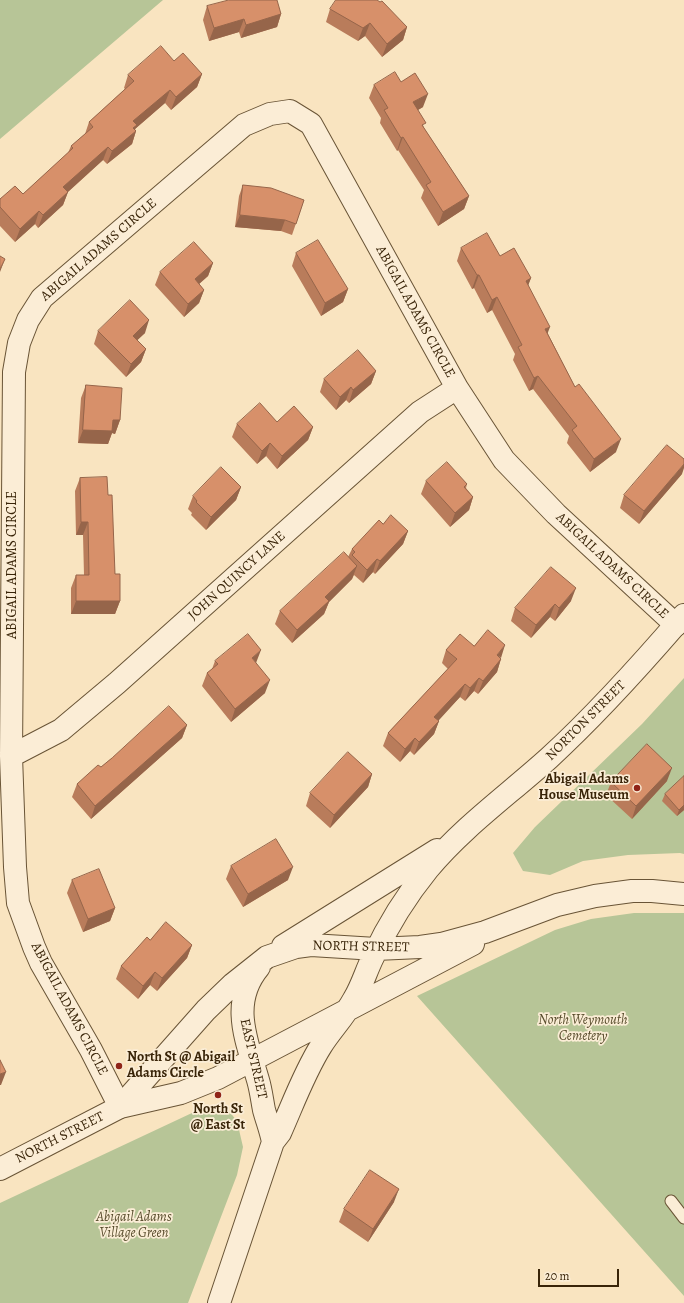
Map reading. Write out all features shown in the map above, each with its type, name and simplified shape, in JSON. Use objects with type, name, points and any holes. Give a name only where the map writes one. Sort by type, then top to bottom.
[{"type":"street","name":"ABIGAIL ADAMS CIRCLE","points":[[120,1107],[91,1050],[41,963],[18,903],[15,868],[11,756],[14,372],[19,343],[28,320],[42,298],[244,125],[270,114],[290,111],[311,124],[457,388],[504,460],[556,514],[680,620]]},
{"type":"street","name":"JOHN QUINCY LANE","points":[[11,756],[61,730],[123,677],[420,412],[457,388]]},
{"type":"street","name":"NORTON STREET","points":[[348,1010],[360,988],[376,949],[392,920],[415,886],[443,853],[462,834],[575,734],[635,671],[680,620]]},
{"type":"street","name":"NORTON STREET","points":[[267,957],[304,932],[462,834]]},
{"type":"street","name":"NORTH STREET","points":[[120,1107],[206,1010],[232,984],[267,957],[311,945],[376,949],[413,948],[441,944],[518,921],[557,905],[614,893],[652,891],[684,894]]},
{"type":"street","name":"NORTH STREET","points":[[0,1169],[120,1107],[181,1093],[218,1078],[518,921]]},
{"type":"street","name":"EAST STREET","points":[[267,957],[255,971],[248,984],[242,1012],[243,1028],[273,1142]]},
{"type":"street","points":[[219,1303],[273,1142],[280,1133],[302,1082],[321,1047],[348,1010]]},
{"type":"lane","points":[[671,1201],[684,1218]]},
{"type":"green space","points":[[0,0],[163,0],[0,139]]},
{"type":"green space","points":[[684,678],[684,854],[628,855],[583,861],[550,875],[523,871],[513,853],[535,827],[642,724]]},
{"type":"green space","name":"North Weymouth Cemetery","points":[[634,913],[684,913],[684,1296],[417,996],[555,930],[591,919]]},
{"type":"green space","name":"Abigail Adams Village Green","points":[[209,1105],[224,1105],[237,1121],[243,1147],[237,1175],[188,1303],[0,1303],[0,1203]]},
{"type":"building","points":[[229,0],[277,0],[281,14],[246,25],[244,19],[214,28],[207,6]]},
{"type":"building","points":[[336,0],[382,1],[407,27],[387,44],[370,23],[363,28],[330,9]]},
{"type":"building","points":[[161,46],[174,61],[183,53],[202,74],[176,97],[170,90],[133,121],[137,125],[133,128],[136,131],[112,151],[108,147],[63,187],[68,192],[43,215],[39,211],[20,229],[0,207],[0,199],[15,186],[23,194],[73,148],[71,146],[93,127],[89,122],[134,81],[128,75]]},
{"type":"building","points":[[395,72],[401,82],[415,73],[428,94],[413,102],[426,123],[422,125],[469,196],[443,212],[426,185],[431,182],[384,110],[388,108],[374,85]]},
{"type":"building","points":[[243,185],[271,188],[304,200],[296,224],[285,220],[240,215]]},
{"type":"building","points":[[487,233],[500,256],[514,248],[531,278],[526,281],[550,327],[545,329],[575,387],[579,384],[621,439],[594,459],[572,430],[577,426],[538,376],[534,378],[518,347],[522,345],[497,297],[492,300],[479,275],[477,275],[461,248]]},
{"type":"building","points":[[318,240],[348,289],[325,303],[296,253]]},
{"type":"building","points":[[194,242],[213,263],[195,279],[204,290],[188,304],[160,272]]},
{"type":"building","points":[[0,256],[5,259],[0,269]]},
{"type":"building","points":[[130,300],[149,320],[133,336],[146,349],[131,364],[98,331]]},
{"type":"building","points":[[358,350],[376,371],[353,390],[351,387],[340,397],[324,379]]},
{"type":"building","points":[[86,385],[122,388],[120,420],[113,420],[112,431],[83,430]]},
{"type":"building","points":[[260,403],[277,422],[294,406],[313,427],[282,456],[270,443],[262,451],[237,424]]},
{"type":"building","points":[[667,445],[684,459],[684,464],[644,511],[624,495]]},
{"type":"building","points":[[447,462],[467,484],[464,487],[473,497],[455,513],[426,481]]},
{"type":"building","points":[[221,467],[241,487],[211,517],[196,502],[197,501],[193,496]]},
{"type":"building","points":[[107,477],[108,495],[112,495],[115,574],[120,574],[120,601],[76,601],[76,575],[89,575],[88,522],[81,522],[80,478]]},
{"type":"building","points":[[391,515],[408,531],[380,561],[377,559],[367,570],[352,555],[355,552],[352,549],[379,520],[383,524]]},
{"type":"building","points":[[344,552],[357,566],[325,597],[329,601],[297,630],[280,611]]},
{"type":"building","points":[[551,567],[576,588],[559,608],[555,604],[536,625],[515,608]]},
{"type":"building","points":[[488,630],[505,645],[497,655],[501,659],[483,681],[479,678],[470,688],[465,684],[434,717],[439,721],[419,742],[415,738],[405,749],[388,733],[457,659],[446,650],[460,634],[474,646]]},
{"type":"building","points":[[248,634],[261,650],[252,658],[270,680],[235,709],[207,673],[218,664],[215,661]]},
{"type":"building","points":[[169,706],[187,725],[95,806],[77,784],[98,765],[101,767],[112,758]]},
{"type":"building","name":"Abigail Adams House Museum","points":[[647,744],[672,768],[636,806],[611,782]]},
{"type":"building","points":[[348,752],[372,774],[334,815],[310,793]]},
{"type":"building","points":[[684,776],[684,805],[679,810],[665,794]]},
{"type":"building","points":[[276,839],[293,867],[248,894],[231,866]]},
{"type":"building","points":[[99,869],[115,908],[88,919],[72,880]]},
{"type":"building","points":[[166,922],[192,945],[162,978],[155,972],[143,986],[121,966],[147,937],[150,940]]},
{"type":"building","points":[[0,1060],[6,1072],[0,1074]]},
{"type":"building","points":[[370,1170],[399,1189],[373,1229],[344,1209]]},
{"type":"place","name":"Abigail Adams House Museum","points":[[637,788]]},
{"type":"place","name":"North St @ Abigail Adams Circle","points":[[119,1066]]},
{"type":"place","name":"North St @ East St","points":[[218,1095]]}]
